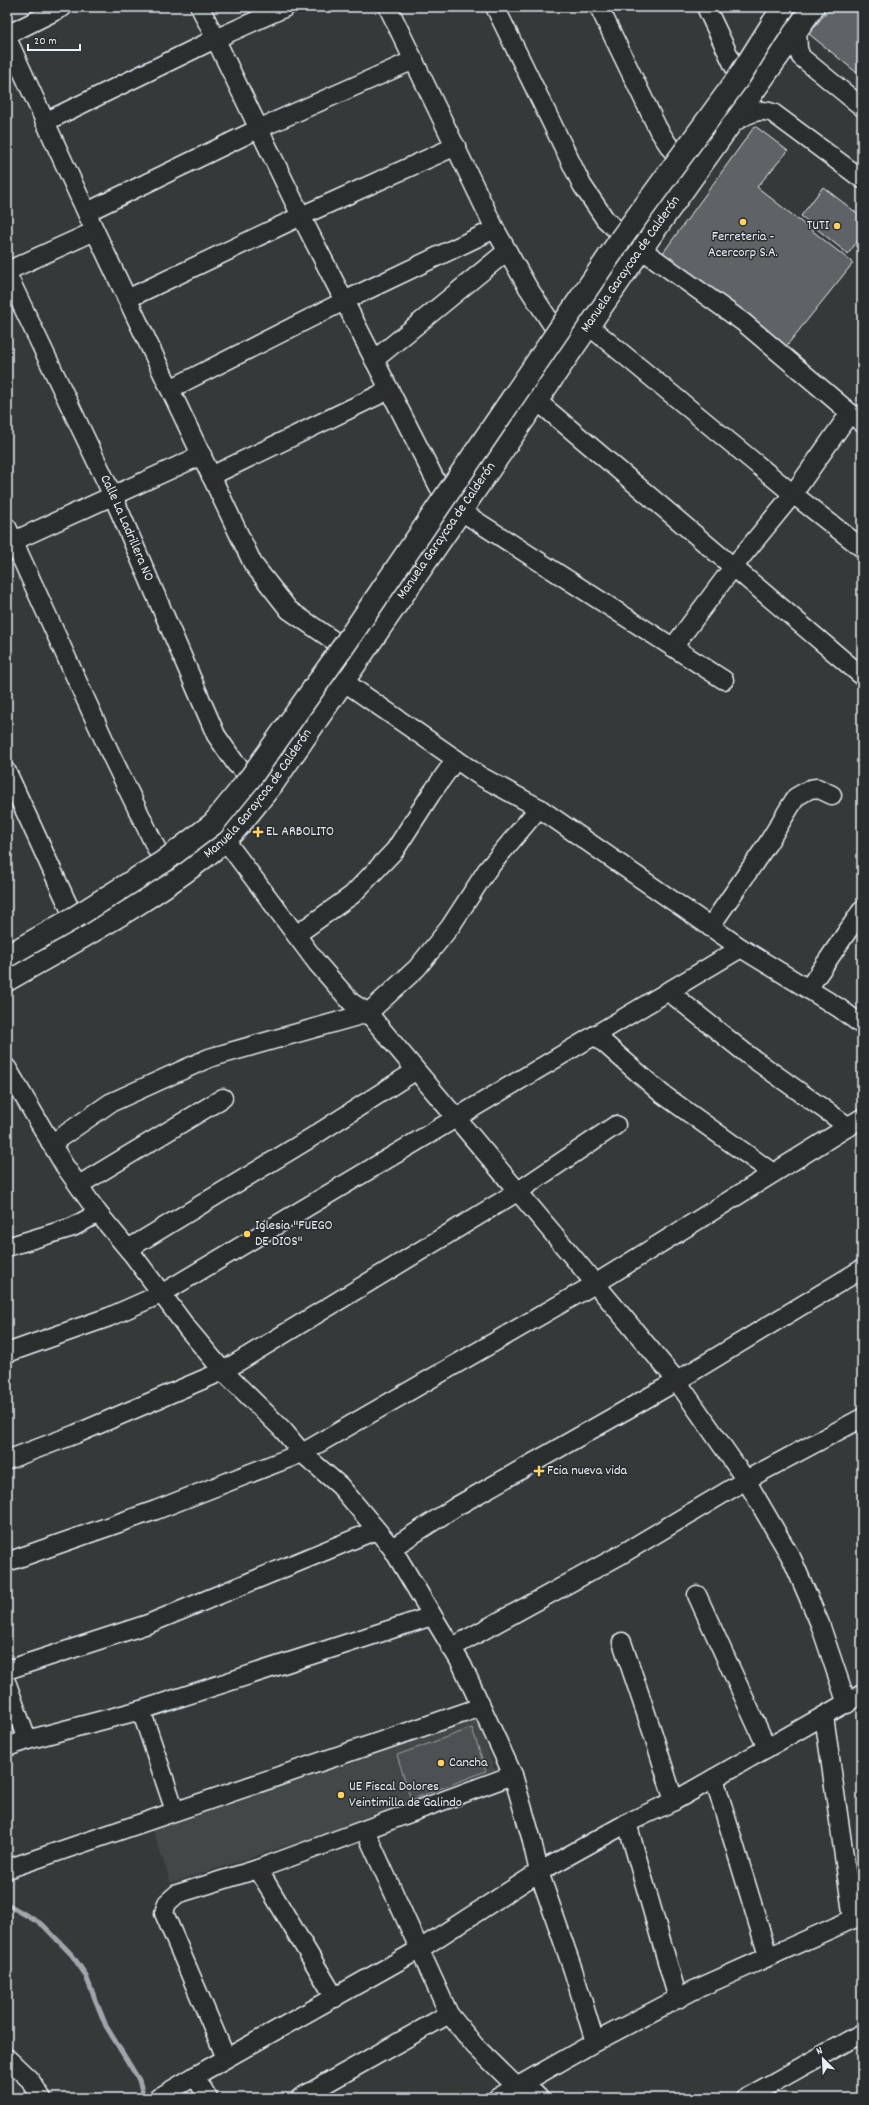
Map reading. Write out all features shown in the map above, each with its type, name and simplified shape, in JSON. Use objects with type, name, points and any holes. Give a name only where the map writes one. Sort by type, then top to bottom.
[{"type":"street","points":[[7,35],[63,7]]},
{"type":"street","points":[[200,7],[258,129],[389,390],[452,504],[674,646],[724,680]]},
{"type":"street","points":[[46,122],[215,39],[286,7]]},
{"type":"street","points":[[388,7],[456,146],[494,229],[527,286],[557,332]]},
{"type":"street","points":[[495,7],[582,185],[605,219],[623,236]]},
{"type":"street","points":[[599,7],[658,129],[671,149],[680,157],[700,166]]},
{"type":"street","points":[[706,7],[739,77]]},
{"type":"street","name":"Manuela Garaycoa de Calderón","points":[[7,956],[74,918],[163,862],[213,824],[251,777],[343,647],[452,504],[536,400],[813,7]]},
{"type":"street","name":"Manuela Garaycoa de Calderón","points":[[7,980],[83,936],[171,882],[225,840],[273,782],[343,681],[557,332],[623,236],[739,77],[778,15]]},
{"type":"street","points":[[797,30],[798,49],[801,57],[862,107]]},
{"type":"street","points":[[7,38],[95,231],[253,564],[289,610],[343,647]]},
{"type":"street","points":[[87,212],[258,129],[414,60]]},
{"type":"street","points":[[731,124],[756,111],[773,113],[862,179]]},
{"type":"street","points":[[127,299],[301,216],[456,146]]},
{"type":"street","points":[[170,389],[344,301],[494,229]]},
{"type":"street","points":[[7,273],[95,231]]},
{"type":"street","points":[[641,249],[743,322],[856,418],[734,566],[674,646]]},
{"type":"street","points":[[374,360],[507,251]]},
{"type":"street","name":"Calle La Ladrillera NO","points":[[7,273],[113,496],[216,735],[236,764],[251,777]]},
{"type":"street","points":[[589,326],[793,494],[862,548]]},
{"type":"street","points":[[211,476],[389,390]]},
{"type":"street","points":[[536,400],[734,566],[862,676]]},
{"type":"street","points":[[163,862],[9,537],[113,496],[202,455]]},
{"type":"street","points":[[343,681],[480,776],[539,808],[741,948],[808,989],[862,1025]]},
{"type":"street","points":[[296,934],[352,895],[395,850],[431,794],[456,759]]},
{"type":"street","points":[[7,772],[74,918]]},
{"type":"street","points":[[710,927],[768,843],[796,797],[810,789],[817,788],[832,795]]},
{"type":"street","points":[[50,1141],[110,1103],[209,1058],[368,1013],[421,962],[450,927],[487,870],[539,808]]},
{"type":"street","points":[[225,840],[317,963],[351,1002],[368,1013],[454,1118],[677,1381],[746,1480],[792,1558],[820,1624],[847,1704]]},
{"type":"street","points":[[808,989],[862,910]]},
{"type":"street","points":[[7,1353],[109,1317],[161,1294],[741,948]]},
{"type":"street","points":[[7,1562],[156,1510],[302,1454],[595,1284],[855,1122],[748,1055],[668,991]]},
{"type":"street","points":[[595,1035],[661,1093],[773,1173]]},
{"type":"street","points":[[7,1068],[64,1165],[98,1213],[128,1248],[187,1328],[223,1371],[283,1430],[302,1454],[340,1486],[392,1548],[462,1665],[513,1775],[532,1837],[539,1872],[595,2042]]},
{"type":"street","points":[[128,1248],[309,1139],[415,1071]]},
{"type":"street","points":[[79,1185],[223,1098]]},
{"type":"street","points":[[7,1460],[76,1434],[223,1371],[517,1192],[616,1125]]},
{"type":"street","points":[[7,1247],[73,1227],[98,1213]]},
{"type":"street","points":[[392,1548],[457,1506],[677,1381],[862,1269]]},
{"type":"street","points":[[451,1648],[622,1554],[746,1480],[862,1418]]},
{"type":"street","points":[[7,1670],[148,1624],[376,1530]]},
{"type":"street","points":[[697,1595],[768,1748]]},
{"type":"street","points":[[7,1747],[27,1740],[141,1710],[432,1616]]},
{"type":"street","points":[[622,1642],[674,1801]]},
{"type":"street","points":[[7,1684],[27,1740]]},
{"type":"street","points":[[158,2098],[420,1949],[539,1872],[627,1823],[674,1801],[847,1704],[862,1694]]},
{"type":"street","points":[[7,1869],[481,1707]]},
{"type":"street","points":[[141,1710],[176,1811]]},
{"type":"street","points":[[497,2098],[595,2042],[678,1999],[768,1956],[857,1917],[824,1716]]},
{"type":"street","points":[[226,2058],[164,1913],[167,1903],[177,1894],[258,1869],[513,1775]]},
{"type":"street","points":[[714,1778],[768,1956]]},
{"type":"street","points":[[627,1823],[678,1999]]},
{"type":"street","points":[[365,1830],[420,1949],[448,2014],[475,2046],[517,2087],[531,2090],[539,2098]]},
{"type":"street","points":[[258,1869],[335,1998]]},
{"type":"street","points":[[300,2098],[448,2014]]},
{"type":"street","points":[[746,2098],[862,2033]]},
{"type":"street","points":[[7,2058],[30,2080],[42,2098]]},
{"type":"street","points":[[195,2076],[208,2098]]},
{"type":"shaded area","name":"UE Fiscal Dolores Veintimilla de Galindo","points":[[477,1718],[496,1773],[377,1817],[171,1883],[151,1826]]},
{"type":"shaded area","name":"Cancha","points":[[472,1728],[486,1771],[411,1800],[397,1755]]},
{"type":"building","points":[[830,7],[862,7],[862,77],[809,34]]},
{"type":"building","name":"Ferreteria - Acercorp S.A.","points":[[755,126],[788,151],[757,187],[853,263],[784,349],[660,257]]},
{"type":"building","name":"TUTI","points":[[823,187],[862,217],[862,235],[848,254],[801,216]]},
{"type":"waterway","points":[[7,1904],[43,1925],[72,1955],[85,1974],[106,2026],[139,2080],[144,2098]]},
{"type":"place","name":"Ferreteria - Acercorp S.A.","points":[[743,222]]},
{"type":"place","name":"TUTI","points":[[837,226]]},
{"type":"place","name":"EL ARBOLITO","points":[[258,832]]},
{"type":"place","name":"Iglesia \"FUEGO DE DIOS\"","points":[[247,1234]]},
{"type":"place","name":"Fcia nueva vida","points":[[539,1471]]},
{"type":"place","name":"Cancha","points":[[441,1763]]},
{"type":"place","name":"UE Fiscal Dolores Veintimilla de Galindo","points":[[341,1795]]}]
